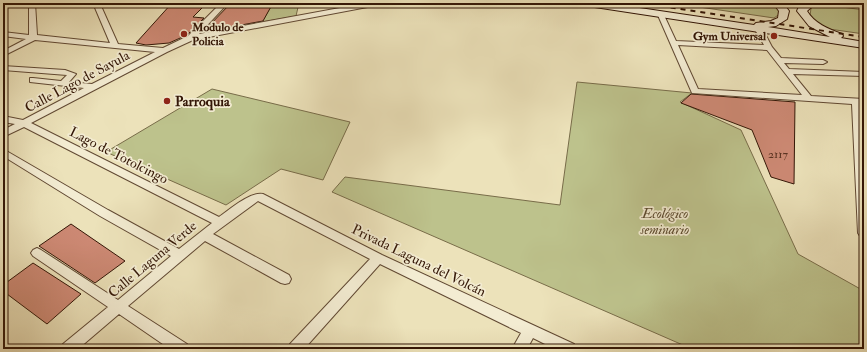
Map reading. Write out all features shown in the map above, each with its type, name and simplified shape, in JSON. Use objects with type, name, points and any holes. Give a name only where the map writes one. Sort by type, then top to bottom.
[{"type":"main road","points":[[588,3],[861,44]]},
{"type":"main road","points":[[735,25],[762,25],[780,21],[784,16],[784,11],[778,3]]},
{"type":"main road","points":[[812,3],[805,6],[802,11],[810,21],[826,32],[861,44]]},
{"type":"street","points":[[32,3],[33,38]]},
{"type":"street","points":[[113,3],[96,4],[115,46]]},
{"type":"street","points":[[191,38],[225,3]]},
{"type":"street","points":[[191,38],[378,3]]},
{"type":"street","points":[[660,14],[695,91],[860,102],[864,233]]},
{"type":"street","points":[[758,28],[769,48],[808,99]]},
{"type":"street","points":[[3,34],[164,50]]},
{"type":"street","points":[[3,54],[33,38]]},
{"type":"street","name":"Calle Lago de Sayula","points":[[3,134],[164,50],[191,38]]},
{"type":"street","points":[[673,43],[769,48]]},
{"type":"street","points":[[779,60],[823,62]]},
{"type":"street","points":[[3,68],[66,72],[72,74],[63,83]]},
{"type":"street","points":[[787,71],[864,74]]},
{"type":"street","points":[[33,80],[95,87]]},
{"type":"street","name":"Lago de Totolcingo","points":[[3,119],[24,124],[220,222]]},
{"type":"street","points":[[3,152],[104,213],[180,255]]},
{"type":"street","name":"Calle Laguna Verde","points":[[68,349],[220,222],[257,197]]},
{"type":"street","name":"Privada Laguna del Volcán","points":[[257,197],[262,198],[378,258],[568,349]]},
{"type":"street","points":[[204,235],[285,278]]},
{"type":"street","points":[[37,253],[182,349]]},
{"type":"street","points":[[295,349],[378,258]]},
{"type":"street","points":[[519,349],[530,331]]},
{"type":"green space","points":[[273,3],[299,3],[296,16],[262,22]]},
{"type":"green space","points":[[672,3],[777,3],[784,11],[774,18]]},
{"type":"green space","points":[[820,4],[864,10],[864,34],[822,28],[810,16],[811,8]]},
{"type":"green space","name":"Ecológico seminario","points":[[577,82],[692,93],[680,102],[741,130],[798,254],[864,291],[864,349],[692,349],[332,192],[345,177],[560,205]]},
{"type":"green space","points":[[212,89],[350,122],[323,180],[281,169],[226,205],[106,152]]},
{"type":"building","points":[[172,3],[207,3],[193,17],[204,18],[187,35],[169,43],[146,45],[136,43]]},
{"type":"building","points":[[231,3],[273,3],[263,21],[203,32]]},
{"type":"building","points":[[691,94],[795,102],[794,184],[771,177],[752,130],[681,103]]},
{"type":"building","points":[[71,224],[125,261],[95,283],[39,246]]},
{"type":"building","points":[[33,263],[81,294],[47,324],[3,291],[3,285]]},
{"type":"railway","points":[[641,3],[864,37]]},
{"type":"place","name":"Modulo de Policia","points":[[184,34]]},
{"type":"place","name":"Gym Universal","points":[[774,36]]},
{"type":"place","name":"Parroquia","points":[[167,101]]}]
